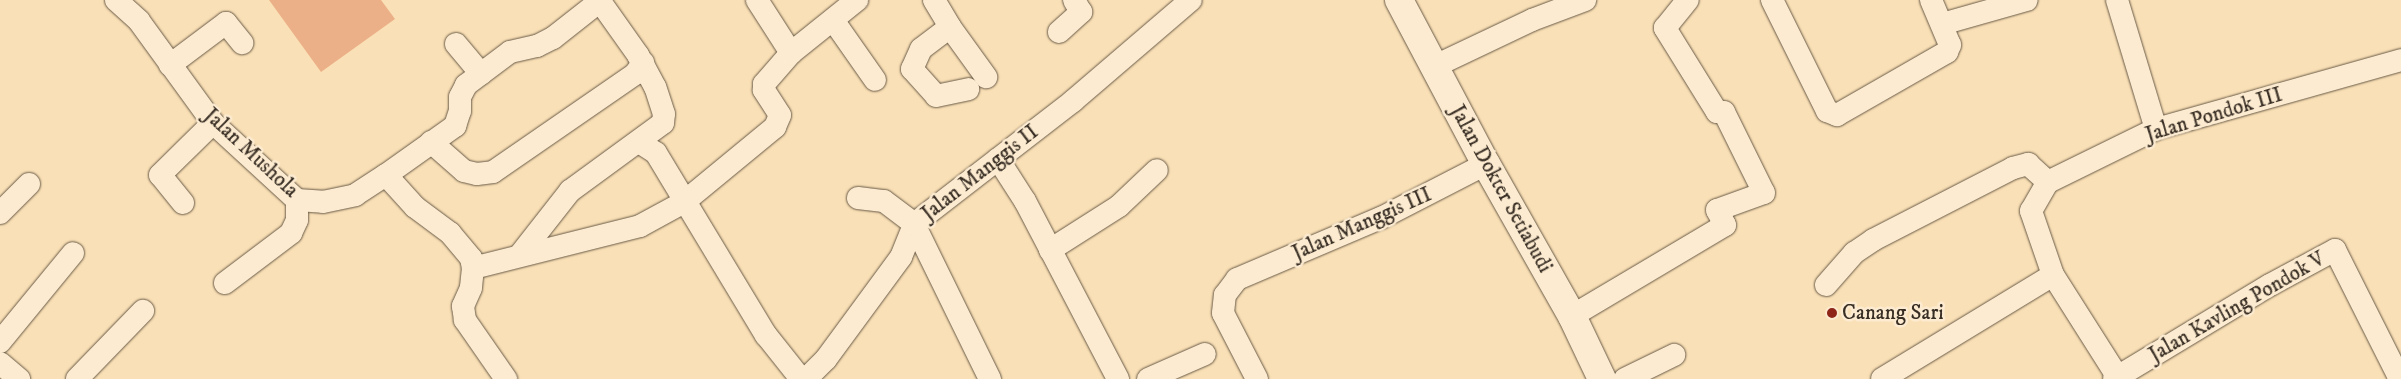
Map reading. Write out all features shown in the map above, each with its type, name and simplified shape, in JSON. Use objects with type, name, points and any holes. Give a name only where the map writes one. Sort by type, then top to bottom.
[{"type":"street","name":"Jalan Mushola","points":[[116,0],[139,21],[213,123],[297,200],[323,202],[355,194],[386,175],[455,126],[460,111],[460,97],[466,84],[510,52],[537,46],[553,38],[599,0]]},
{"type":"street","points":[[519,256],[570,191],[663,123],[664,114],[643,63],[599,0]]},
{"type":"street","points":[[757,0],[792,53]]},
{"type":"street","points":[[473,268],[640,226],[684,202],[779,121],[779,110],[763,87],[792,53],[857,0]]},
{"type":"street","points":[[934,0],[950,27],[977,83],[936,96],[912,69],[921,49],[950,27]]},
{"type":"street","points":[[1059,32],[1081,12],[1074,0]]},
{"type":"street","name":"Jalan Manggis II","points":[[800,378],[826,359],[901,257],[914,224],[1072,101],[1191,0]]},
{"type":"street","name":"Jalan Dokter Setiabudi","points":[[1399,0],[1486,164],[1572,316],[1602,379]]},
{"type":"street","points":[[1433,67],[1532,20],[1585,0]]},
{"type":"street","points":[[1572,316],[1725,225],[1718,210],[1764,193],[1724,112],[1717,112],[1665,28],[1688,0]]},
{"type":"street","points":[[1772,0],[1826,111],[1837,115],[1947,52],[1950,45],[1930,0]]},
{"type":"street","points":[[1942,24],[2027,0]]},
{"type":"street","points":[[2117,0],[2156,129]]},
{"type":"street","points":[[833,20],[875,80]]},
{"type":"street","points":[[170,65],[226,23],[242,43]]},
{"type":"street","points":[[456,44],[481,74]]},
{"type":"street","name":"Jalan Pondok III","points":[[2048,182],[2156,129],[2401,60]]},
{"type":"street","points":[[431,142],[464,171],[477,174],[493,172],[636,74],[643,63]]},
{"type":"street","points":[[183,203],[160,175],[213,123]]},
{"type":"street","points":[[639,142],[656,153],[766,335],[800,378]]},
{"type":"street","points":[[998,158],[1025,201],[1118,379]]},
{"type":"street","name":"Jalan Manggis III","points":[[1257,379],[1223,313],[1225,294],[1236,279],[1381,218],[1486,164]]},
{"type":"street","points":[[1826,285],[1854,253],[1873,240],[2013,168],[2028,164],[2048,182],[2031,211],[2053,275],[2117,378]]},
{"type":"street","points":[[1050,250],[1119,206],[1157,170]]},
{"type":"street","points":[[386,175],[415,207],[450,233],[471,258],[473,268],[471,288],[463,306],[465,320],[506,379]]},
{"type":"street","points":[[0,214],[29,184]]},
{"type":"street","points":[[858,198],[884,201],[914,224],[990,379]]},
{"type":"street","points":[[225,283],[291,233],[297,220],[297,200]]},
{"type":"street","name":"Jalan Kavling Pondok V","points":[[2117,378],[2270,285],[2335,250],[2397,376]]},
{"type":"street","points":[[0,342],[73,254]]},
{"type":"street","points":[[1882,379],[2053,275]]},
{"type":"street","points":[[77,379],[143,311]]},
{"type":"street","points":[[1148,379],[1206,354]]},
{"type":"street","points":[[1625,379],[1674,355]]},
{"type":"street","points":[[0,363],[19,379]]},
{"type":"building","points":[[269,0],[381,0],[395,19],[321,72]]},
{"type":"place","name":"Canang Sari","points":[[1832,313]]}]
